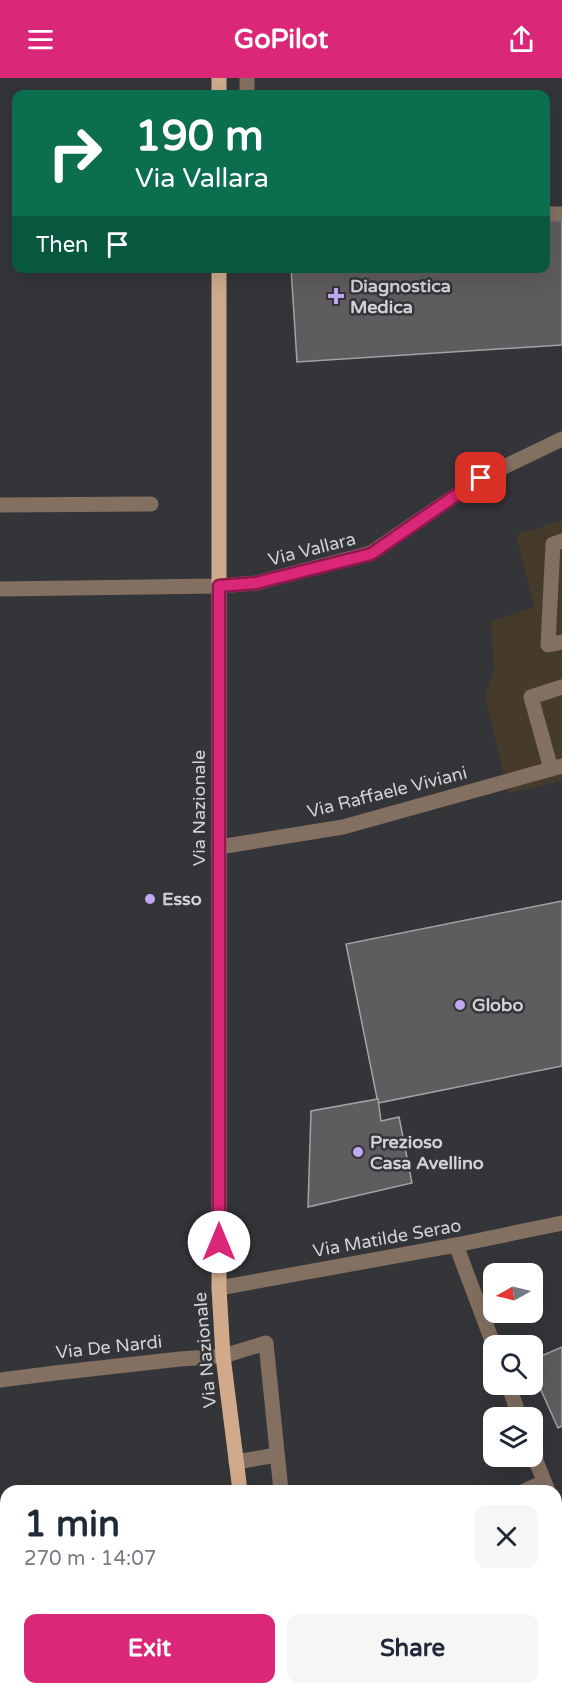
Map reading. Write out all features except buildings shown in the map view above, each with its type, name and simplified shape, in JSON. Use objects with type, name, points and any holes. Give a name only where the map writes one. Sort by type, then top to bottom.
[{"type":"main road","name":"Via Nazionale","points":[[219,273],[219,1288],[223,1356],[239,1485]]},
{"type":"street","name":"Via Vallara","points":[[0,589],[219,586],[256,583],[371,554],[481,478],[562,439]]},
{"type":"street","points":[[0,505],[151,504]]},
{"type":"street","points":[[562,541],[553,544],[548,645],[562,642]]},
{"type":"street","points":[[556,767],[531,697],[562,687]]},
{"type":"street","name":"Via Raffaele Viviani","points":[[219,847],[343,827],[556,767]]},
{"type":"street","name":"Via Matilde Serao","points":[[219,1288],[456,1245],[562,1223]]},
{"type":"street","points":[[456,1245],[490,1335]]},
{"type":"street","name":"Via De Nardi","points":[[0,1380],[66,1371],[223,1356],[266,1343],[277,1455]]},
{"type":"street","points":[[236,1462],[277,1455],[280,1485]]},
{"type":"street","points":[[538,1467],[546,1485]]},
{"type":"shaded area","points":[[562,520],[562,781],[508,793],[485,696],[494,672],[491,621],[534,607],[516,535]]},
{"type":"place","name":"Diagnostica Medica","points":[[336,296]]},
{"type":"place","name":"Esso","points":[[150,899]]},
{"type":"place","name":"Globo","points":[[460,1005]]},
{"type":"place","name":"Prezioso Casa Avellino","points":[[358,1152]]},
{"type":"route","points":[[219,1242],[219,586],[256,583],[371,554],[481,478]]}]
